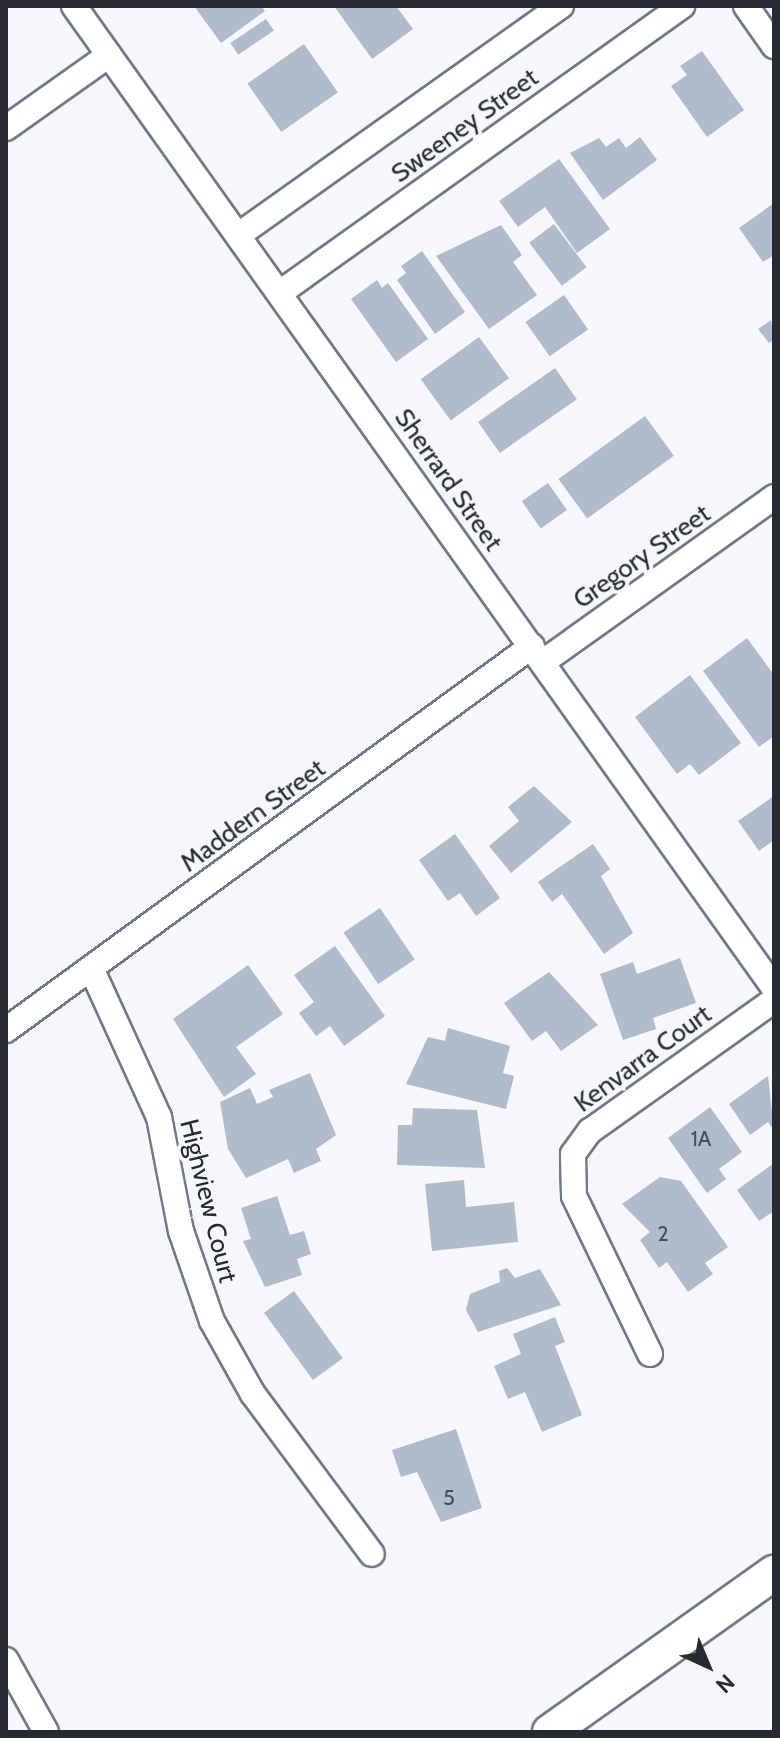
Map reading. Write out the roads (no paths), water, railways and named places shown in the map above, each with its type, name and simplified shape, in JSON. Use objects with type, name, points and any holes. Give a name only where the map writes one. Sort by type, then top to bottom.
[{"type":"street","name":"Sherrard Street","points":[[74,6],[240,234],[774,988]]},
{"type":"street","name":"Sweeney Street","points":[[240,234],[561,6]]},
{"type":"street","name":"Sweeney Street","points":[[281,292],[682,6]]},
{"type":"street","points":[[746,6],[774,46]]},
{"type":"street","points":[[6,128],[109,55]]},
{"type":"street","name":"Gregory Street","points":[[537,654],[774,497]]},
{"type":"street","name":"Maddern Street","points":[[6,1030],[537,654]]},
{"type":"street","name":"Highview Court","points":[[91,968],[159,1117],[181,1231],[212,1321],[261,1405],[372,1554]]},
{"type":"street","name":"Kenvarra Court","points":[[650,1354],[574,1196],[573,1154],[596,1126],[774,1000]]},
{"type":"street","points":[[550,1732],[774,1573]]},
{"type":"street","points":[[6,1660],[46,1732]]}]
